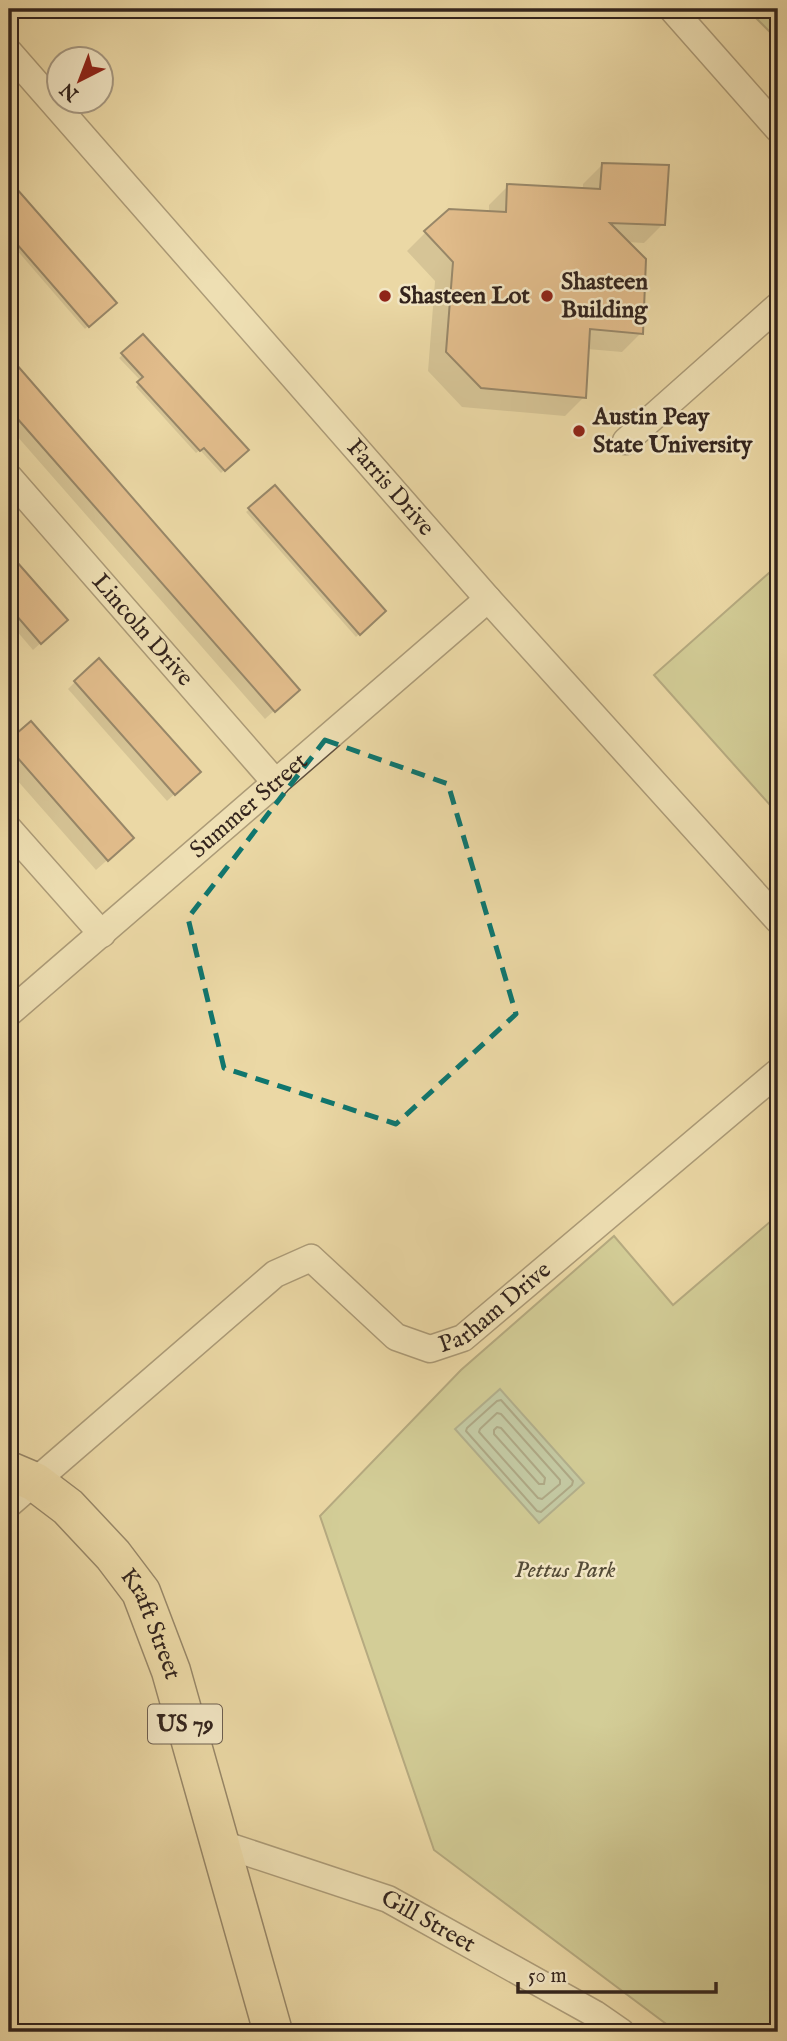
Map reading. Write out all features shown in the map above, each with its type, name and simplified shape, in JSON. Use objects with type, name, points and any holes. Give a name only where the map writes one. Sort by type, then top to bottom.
[{"type":"highway","name":"Kraft Street","points":[[18,1486],[68,1507],[113,1555],[141,1592],[170,1671],[273,2032]]},
{"type":"street","points":[[673,9],[778,130]]},
{"type":"street","name":"Farris Drive","points":[[9,52],[488,599],[778,920]]},
{"type":"street","points":[[626,441],[778,306]]},
{"type":"street","name":"Lincoln Drive","points":[[9,477],[276,783]]},
{"type":"street","name":"Summer Street","points":[[9,1013],[488,599]]},
{"type":"street","points":[[9,829],[102,934]]},
{"type":"street","name":"Parham Drive","points":[[18,1486],[275,1274],[311,1258],[396,1337],[430,1349],[463,1338],[778,1072]]},
{"type":"street","name":"Gill Street","points":[[219,1843],[388,1899],[595,2014],[621,2032]]},
{"type":"highlighted area","points":[[325,740],[448,784],[516,1014],[396,1124],[224,1068],[188,918]]},
{"type":"green space","points":[[747,9],[778,9],[778,40]]},
{"type":"green space","points":[[778,565],[778,814],[654,675]]},
{"type":"green space","name":"Pettus Park","points":[[778,1215],[778,2032],[677,2032],[434,1850],[320,1516],[461,1370],[614,1236],[673,1305]]},
{"type":"water","points":[[500,1389],[584,1483],[539,1523],[455,1429]]},
{"type":"building","name":"Shasteen Building","points":[[602,163],[669,165],[665,225],[610,223],[646,259],[643,334],[590,329],[586,398],[481,388],[446,352],[453,262],[424,231],[449,209],[506,212],[507,184],[600,189]]},
{"type":"building","points":[[9,180],[117,303],[89,327],[9,235]]},
{"type":"building","points":[[143,334],[249,450],[225,471],[204,448],[200,451],[137,382],[143,377],[121,353]]},
{"type":"building","points":[[9,356],[300,690],[275,712],[9,409]]},
{"type":"building","points":[[275,485],[386,611],[360,635],[248,508]]},
{"type":"building","points":[[9,553],[68,620],[41,644],[9,607]]},
{"type":"building","points":[[99,658],[201,772],[175,795],[74,681]]},
{"type":"building","points":[[31,721],[134,838],[108,861],[9,748],[9,740]]},
{"type":"place","name":"Shasteen Lot","points":[[385,296]]},
{"type":"place","name":"Shasteen Building","points":[[547,296]]},
{"type":"place","name":"Austin Peay State University","points":[[579,431]]}]
